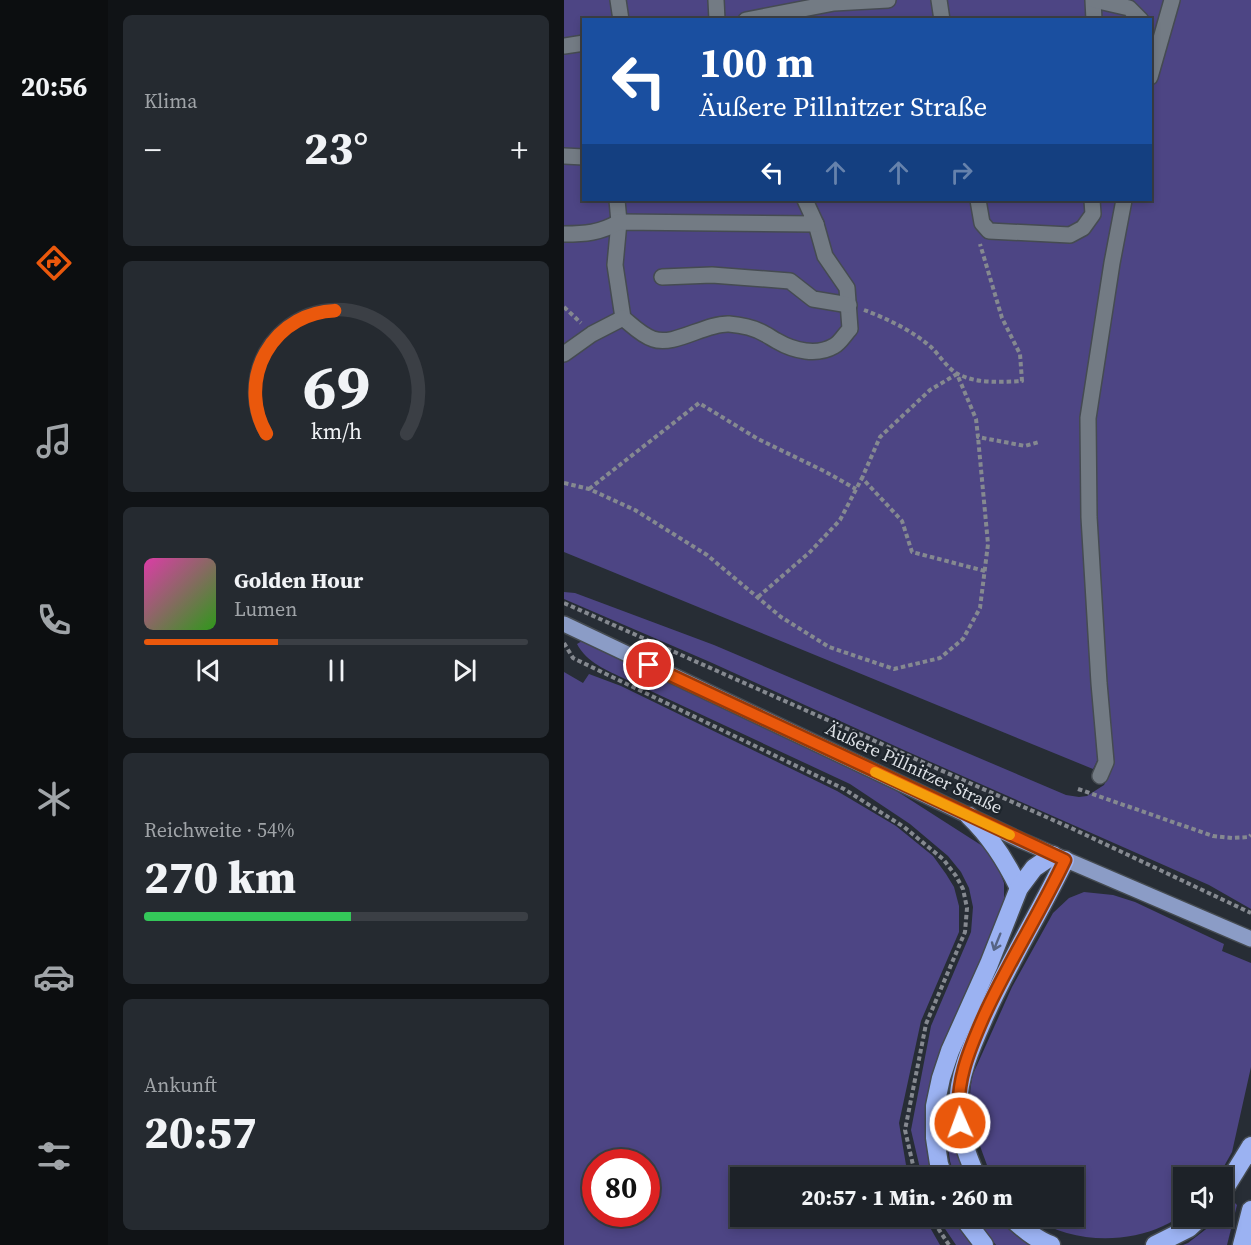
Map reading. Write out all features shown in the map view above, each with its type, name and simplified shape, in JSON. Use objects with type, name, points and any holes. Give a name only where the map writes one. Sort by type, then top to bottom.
[{"type":"highway","points":[[969,816],[996,846],[1019,888]]},
{"type":"highway","points":[[940,1167],[935,1138],[935,1106],[950,1051],[989,964],[1019,888],[1034,868],[1059,857]]},
{"type":"highway","points":[[972,1167],[961,1136],[958,1109],[963,1071],[971,1047],[997,989],[1048,895],[1059,857]]},
{"type":"highway","points":[[1233,1175],[1251,1146]]},
{"type":"highway","points":[[1242,1245],[1251,1210]]},
{"type":"highway","points":[[970,1227],[984,1245]]},
{"type":"highway","points":[[1022,1227],[1051,1245]]},
{"type":"highway","points":[[1155,1245],[1191,1227]]},
{"type":"main road","name":"Äußere Pillnitzer Straße","points":[[564,624],[969,816],[1251,939]]},
{"type":"lane","points":[[618,0],[621,18]]},
{"type":"lane","points":[[716,0],[717,18]]},
{"type":"lane","points":[[756,18],[834,3],[888,0]]},
{"type":"lane","points":[[939,0],[942,18]]},
{"type":"lane","points":[[1095,18],[1094,0],[1129,8],[1139,18]]},
{"type":"lane","points":[[1152,70],[1172,0]]},
{"type":"lane","points":[[564,46],[582,43]]},
{"type":"lane","points":[[564,156],[582,157]]},
{"type":"lane","points":[[618,201],[619,222],[615,265],[622,318],[640,332],[655,340],[675,339],[711,326],[729,324],[764,333],[777,342],[800,351],[822,351],[836,345],[850,329],[849,305],[847,288],[825,256],[816,224],[805,201]]},
{"type":"lane","points":[[978,201],[982,223],[989,231],[1070,235],[1083,228],[1093,214],[1092,201]]},
{"type":"lane","points":[[1100,776],[1106,762],[1089,517],[1088,418],[1124,201]]},
{"type":"lane","points":[[564,234],[589,234],[607,229],[619,222],[816,224]]},
{"type":"lane","points":[[662,277],[712,275],[790,280],[813,299],[849,305]]},
{"type":"lane","points":[[564,354],[592,334],[622,318]]},
{"type":"path","points":[[758,597],[810,552],[840,520],[880,437],[930,390],[957,374],[978,381],[1022,381],[1020,354],[1002,318],[979,243],[982,223]]},
{"type":"path","points":[[564,483],[589,489],[635,510],[707,555],[781,617],[829,647],[894,669],[940,658],[963,639],[980,608],[988,544],[976,419],[957,374],[930,346],[880,316],[849,305]]},
{"type":"path","points":[[564,308],[592,334]]},
{"type":"path","points":[[589,489],[699,403],[758,439],[856,489]]},
{"type":"path","points":[[978,437],[1025,446],[1039,442]]},
{"type":"path","points":[[862,478],[902,521],[912,552],[985,571]]},
{"type":"path","points":[[564,603],[1071,828],[1251,913]]},
{"type":"path","points":[[564,642],[573,658],[844,789],[904,827],[943,859],[956,876],[963,889],[967,908],[965,932],[926,1024],[905,1130],[913,1167]]},
{"type":"path","points":[[1078,789],[1213,836],[1232,838],[1251,835]]},
{"type":"path","points":[[937,1227],[949,1245]]},
{"type":"shaded area","points":[[564,0],[1251,0],[1251,909],[1209,885],[564,599],[564,592],[575,593],[714,645],[1066,795],[1087,796],[1104,785],[1113,766],[1098,759],[1093,769],[564,552]]},
{"type":"shaded area","points":[[582,641],[895,790],[984,847],[998,867],[1004,883],[1004,901],[993,936],[942,1047],[936,1167],[920,1167],[911,1130],[931,1026],[971,932],[973,907],[969,888],[961,872],[948,856],[910,824],[850,784],[605,669],[586,656],[577,644]]},
{"type":"shaded area","points":[[564,672],[583,683],[589,674],[621,686],[837,791],[896,826],[933,856],[946,874],[954,887],[959,906],[959,932],[921,1021],[899,1123],[906,1167],[730,1167],[730,1227],[930,1227],[940,1245],[564,1245]]},
{"type":"shaded area","points":[[1084,892],[1113,895],[1135,902],[1224,944],[1222,951],[1251,963],[1251,1067],[1232,1152],[1224,1167],[1173,1167],[1173,1221],[1147,1232],[1130,1236],[1096,1238],[1062,1232],[1051,1227],[1084,1227],[1084,1167],[988,1167],[971,1112],[973,1074],[1012,987],[1053,913],[1069,898]]},
{"type":"shaded area","points":[[947,1112],[962,1167],[952,1167],[946,1133]]},
{"type":"shaded area","points":[[1233,1203],[1237,1205],[1233,1221]]},
{"type":"shaded area","points":[[944,1227],[960,1227],[974,1245],[956,1245]]},
{"type":"shaded area","points":[[981,1227],[1008,1227],[1038,1245],[996,1245]]},
{"type":"shaded area","points":[[1209,1227],[1232,1227],[1227,1245],[1183,1245]]},
{"type":"slow traffic","points":[[875,772],[1010,835]]},
{"type":"route","points":[[649,665],[1065,860],[997,989],[971,1047],[959,1090],[960,1123]]}]
